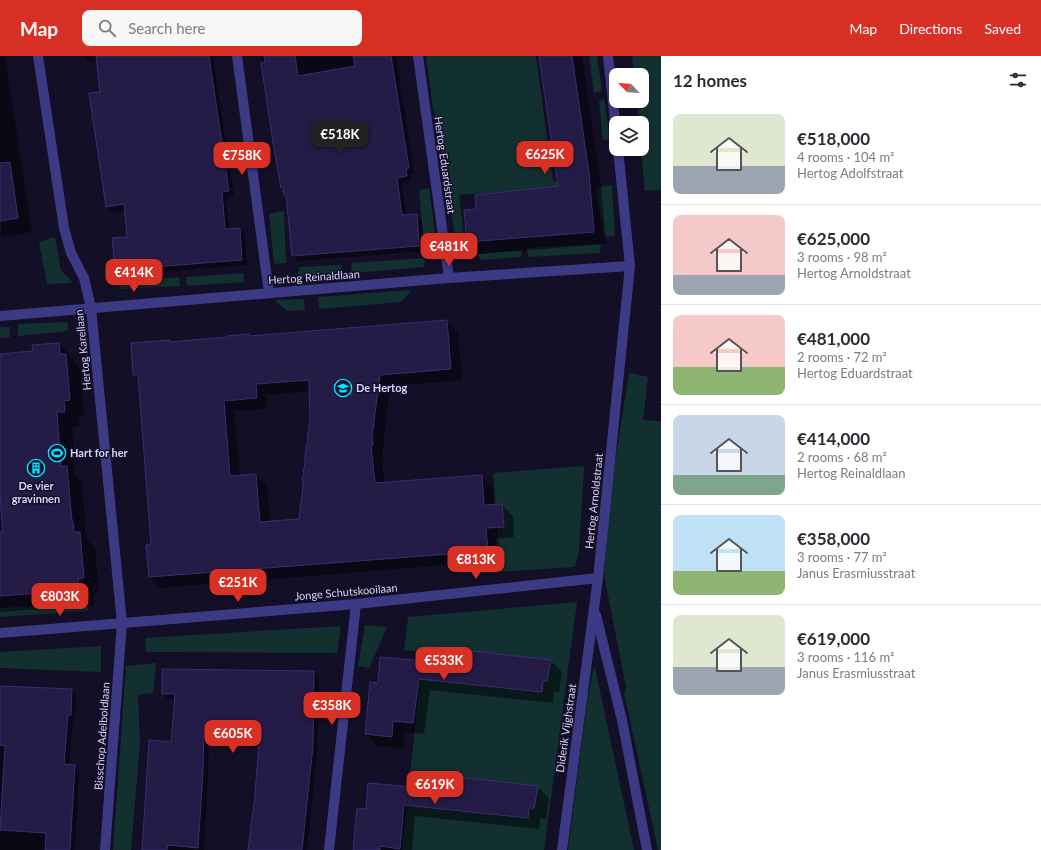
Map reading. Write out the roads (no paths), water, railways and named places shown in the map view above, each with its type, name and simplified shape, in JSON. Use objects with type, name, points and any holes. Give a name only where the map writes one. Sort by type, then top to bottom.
[{"type":"street","name":"Hertog Karellaan","points":[[38,56],[64,228],[71,253],[84,278],[91,308],[122,623]]},
{"type":"street","points":[[237,56],[269,293]]},
{"type":"street","name":"Hertog Eduardstraat","points":[[418,56],[449,278]]},
{"type":"street","points":[[608,56],[614,116]]},
{"type":"street","name":"Hertog Arnoldstraat","points":[[619,156],[630,266],[594,609],[622,720],[647,850]]},
{"type":"street","name":"Hertog Reinaldlaan","points":[[0,316],[449,278],[630,266]]},
{"type":"street","name":"Jonge Schutskooilaan","points":[[0,634],[356,604],[598,578]]},
{"type":"street","points":[[329,850],[356,604]]},
{"type":"street","name":"Diderik Vijghstraat","points":[[562,850],[594,609]]},
{"type":"street","name":"Bisschop Adelboldlaan","points":[[105,850],[122,623]]},
{"type":"place","name":"De Hertog","points":[[343,388]]},
{"type":"place","name":"Hart for her","points":[[57,453]]},
{"type":"place","name":"De vier gravinnen","points":[[36,468]]}]
